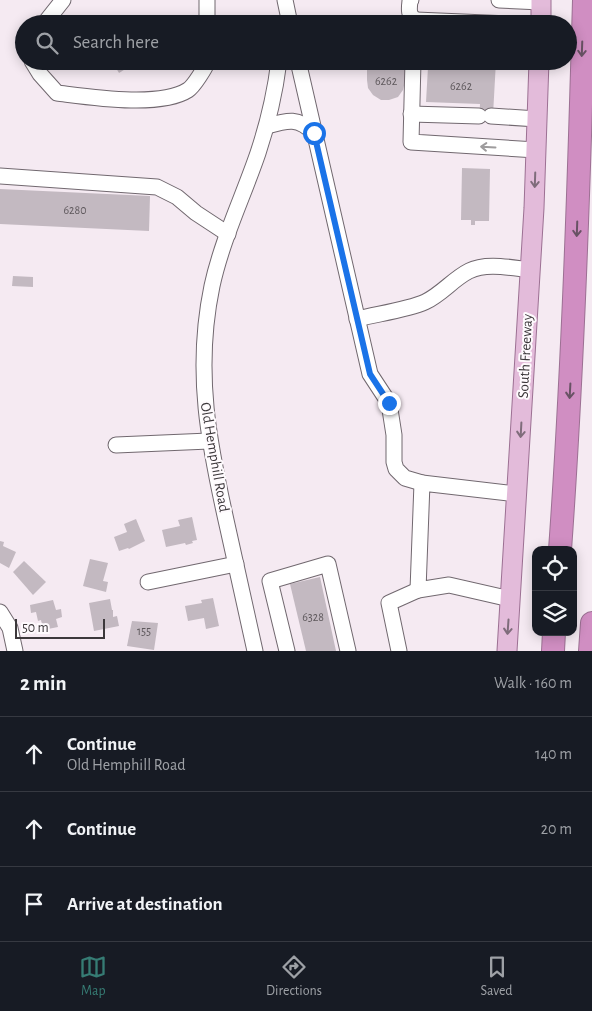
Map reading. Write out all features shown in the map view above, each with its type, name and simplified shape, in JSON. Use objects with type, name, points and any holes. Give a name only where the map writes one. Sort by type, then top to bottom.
[{"type":"highway","points":[[560,546],[567,459],[576,275],[584,0]]},
{"type":"highway","points":[[590,651],[592,623]]},
{"type":"highway","points":[[553,651],[554,636]]},
{"type":"main road","points":[[541,1],[541,15]]},
{"type":"main road","name":"South Freeway","points":[[507,651],[531,270],[539,70]]},
{"type":"street","points":[[51,15],[63,0]]},
{"type":"street","points":[[207,0],[207,15]]},
{"type":"street","points":[[282,15],[283,0]]},
{"type":"street","points":[[283,0],[287,15]]},
{"type":"street","points":[[411,0],[409,10],[411,15]]},
{"type":"street","points":[[500,0],[541,1]]},
{"type":"street","points":[[38,70],[57,93],[107,99],[150,100],[169,97],[189,89],[202,70]]},
{"type":"street","name":"Old Hemphill Road","points":[[255,651],[209,441],[203,362],[212,285],[228,234],[267,126],[277,70]]},
{"type":"street","points":[[300,70],[370,374],[389,403],[394,435],[394,462],[396,469],[406,478],[422,483],[517,494]]},
{"type":"street","points":[[413,70],[411,142],[536,150]]},
{"type":"street","points":[[411,114],[537,119]]},
{"type":"street","points":[[267,126],[279,122],[296,121],[305,124],[314,133]]},
{"type":"street","points":[[0,176],[156,187],[177,197],[196,213],[228,234]]},
{"type":"street","points":[[357,319],[423,303],[436,296],[468,271],[476,268],[485,266],[531,270]]},
{"type":"street","points":[[116,445],[209,441]]},
{"type":"street","points":[[418,590],[422,483]]},
{"type":"street","points":[[148,582],[236,564]]},
{"type":"street","points":[[287,651],[270,581],[328,564],[348,651]]},
{"type":"street","points":[[399,651],[389,603],[418,590],[448,586],[510,599]]},
{"type":"street","points":[[0,612],[10,628],[15,651]]},
{"type":"building","points":[[367,70],[406,70],[403,90],[398,97],[389,100],[381,100],[373,95],[368,88]]},
{"type":"building","points":[[428,70],[496,70],[491,122],[479,122],[480,104],[426,102]]},
{"type":"building","points":[[462,168],[490,169],[489,221],[475,221],[475,225],[471,225],[471,220],[461,220]]},
{"type":"building","points":[[0,189],[150,196],[149,231],[0,224]]},
{"type":"building","points":[[13,276],[33,277],[33,287],[12,286]]},
{"type":"building","points":[[192,517],[197,540],[186,545],[185,543],[166,547],[162,530],[180,526],[178,520]]},
{"type":"building","points":[[136,519],[145,541],[129,549],[119,551],[114,537],[127,532],[124,524]]},
{"type":"building","points":[[0,541],[4,542],[3,546],[16,552],[9,568],[0,563]]},
{"type":"building","points":[[90,559],[108,563],[103,581],[108,582],[106,592],[83,586]]},
{"type":"building","points":[[24,561],[46,582],[33,595],[13,572]]},
{"type":"building","points":[[320,577],[336,651],[306,651],[290,584]]},
{"type":"building","points":[[213,598],[219,626],[206,629],[204,618],[188,621],[185,606],[202,603],[201,600]]},
{"type":"building","points":[[110,599],[113,617],[117,616],[119,626],[94,631],[89,603]]},
{"type":"building","points":[[53,600],[56,610],[61,609],[62,617],[56,619],[58,627],[43,630],[41,620],[38,621],[36,612],[31,613],[30,605]]},
{"type":"building","points":[[132,621],[158,623],[154,650],[127,646]]},
{"type":"route","points":[[314,133],[370,374],[389,403]]}]
